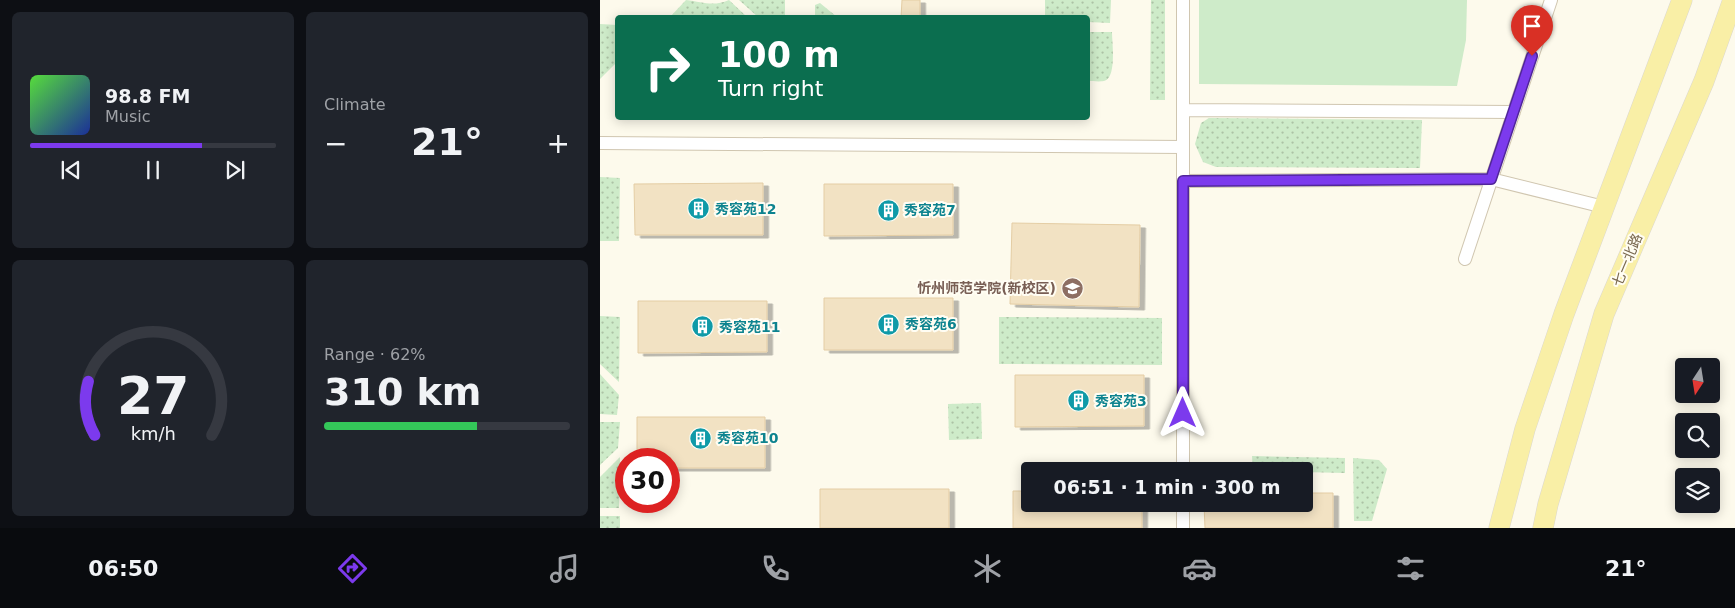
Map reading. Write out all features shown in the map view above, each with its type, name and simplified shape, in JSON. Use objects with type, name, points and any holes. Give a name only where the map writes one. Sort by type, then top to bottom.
[{"type":"main road","points":[[1500,528],[1525,429],[1604,207],[1682,0]]},
{"type":"main road","name":"七一北路","points":[[1543,528],[1548,504],[1604,314],[1704,81],[1732,0]]},
{"type":"street","points":[[1183,0],[1183,462]]},
{"type":"street","points":[[1465,259],[1551,0]]},
{"type":"street","points":[[1183,110],[1514,112]]},
{"type":"street","points":[[600,143],[1183,147]]},
{"type":"street","points":[[1183,181],[1491,179],[1604,207]]},
{"type":"street","points":[[1183,512],[1183,528]]},
{"type":"green space","points":[[686,0],[713,4],[729,0],[745,15],[672,15]]},
{"type":"green space","points":[[739,0],[785,0],[785,15],[756,15]]},
{"type":"green space","points":[[1045,0],[1111,0],[1110,23],[1090,22],[1090,15],[1045,15]]},
{"type":"green space","points":[[1151,0],[1165,0],[1165,100],[1150,100]]},
{"type":"green space","points":[[1199,0],[1467,0],[1466,40],[1457,86],[1199,84]]},
{"type":"green space","points":[[820,3],[835,15],[815,15],[815,5]]},
{"type":"green space","points":[[600,24],[615,25],[615,64],[600,79]]},
{"type":"green space","points":[[1090,32],[1112,32],[1111,73],[1104,81],[1090,81]]},
{"type":"green space","points":[[1209,118],[1422,120],[1420,168],[1216,167],[1203,162],[1195,144],[1201,123]]},
{"type":"green space","points":[[600,177],[620,178],[619,241],[600,241]]},
{"type":"green space","points":[[600,316],[620,317],[619,382],[600,364]]},
{"type":"green space","points":[[999,317],[1162,318],[1162,365],[999,364]]},
{"type":"green space","points":[[600,374],[619,395],[617,415],[600,414]]},
{"type":"green space","points":[[981,403],[982,439],[949,440],[948,404]]},
{"type":"green space","points":[[600,422],[620,422],[618,448],[615,448],[615,451],[600,465]]},
{"type":"green space","points":[[1252,456],[1345,458],[1345,473],[1313,472],[1313,462],[1252,462]]},
{"type":"green space","points":[[1353,458],[1379,460],[1387,469],[1372,521],[1354,521]]},
{"type":"green space","points":[[615,462],[615,508],[600,508],[600,477]]},
{"type":"green space","points":[[600,516],[620,516],[620,528],[600,528]]},
{"type":"building","points":[[902,0],[920,0],[920,15],[901,15]]},
{"type":"building","name":"秀容苑12","points":[[763,183],[763,235],[635,235],[634,184]]},
{"type":"building","name":"秀容苑7","points":[[824,184],[953,184],[953,235],[824,236]]},
{"type":"building","points":[[1012,223],[1140,225],[1139,307],[1010,304]]},
{"type":"building","name":"秀容苑6","points":[[824,298],[953,298],[953,350],[824,350]]},
{"type":"building","name":"秀容苑11","points":[[638,301],[767,301],[767,352],[638,353]]},
{"type":"building","name":"秀容苑3","points":[[1015,375],[1144,375],[1144,426],[1015,427]]},
{"type":"building","name":"秀容苑10","points":[[637,417],[765,417],[765,468],[680,468],[680,448],[637,448]]},
{"type":"building","points":[[820,489],[949,489],[949,528],[820,528]]},
{"type":"building","points":[[1013,491],[1021,491],[1021,512],[1142,512],[1142,528],[1013,528]]},
{"type":"building","points":[[1313,493],[1333,493],[1333,528],[1205,528],[1204,512],[1313,512]]},
{"type":"place","name":"秀容苑12","points":[[699,209]]},
{"type":"place","name":"秀容苑7","points":[[888,210]]},
{"type":"place","name":"忻州师范学院(新校区)","points":[[1072,288]]},
{"type":"place","name":"秀容苑6","points":[[889,324]]},
{"type":"place","name":"秀容苑11","points":[[703,327]]},
{"type":"place","name":"秀容苑3","points":[[1079,401]]},
{"type":"place","name":"秀容苑10","points":[[701,438]]},
{"type":"route","points":[[1183,413],[1183,181],[1491,179],[1532,56]]}]
